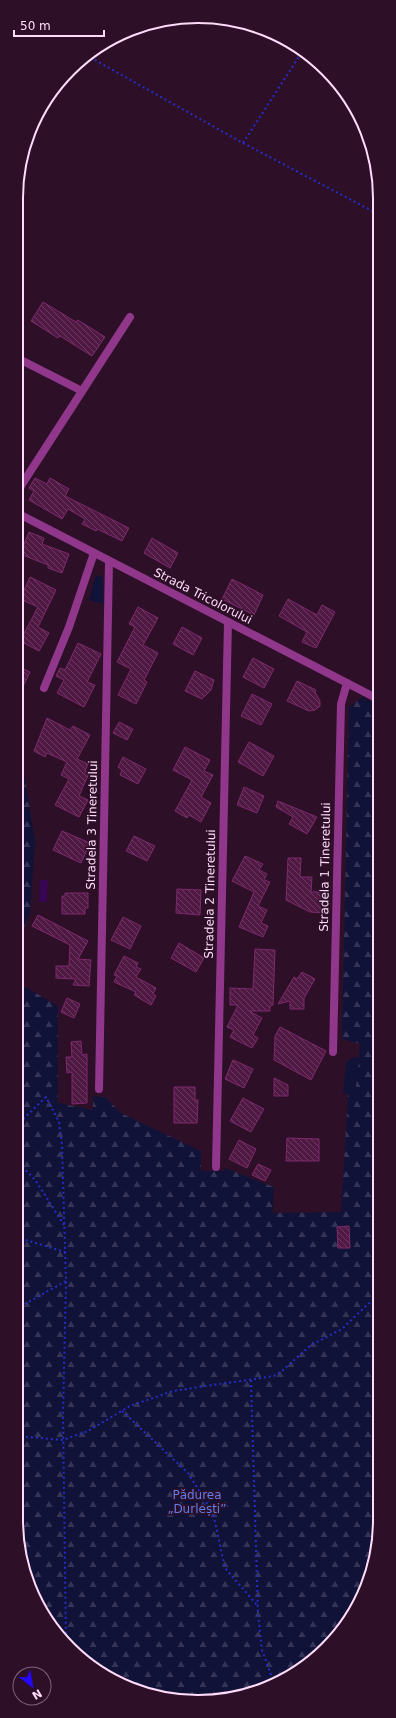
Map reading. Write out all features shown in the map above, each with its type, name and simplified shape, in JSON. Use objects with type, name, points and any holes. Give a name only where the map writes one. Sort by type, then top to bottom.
[{"type":"street","points":[[23,483],[130,317]]},
{"type":"street","points":[[23,361],[82,391]]},
{"type":"street","name":"Strada Tricolorului","points":[[23,516],[373,696]]},
{"type":"street","points":[[44,688],[69,627],[94,553]]},
{"type":"street","name":"Stradela 3 Tineretului","points":[[98,1089],[109,561]]},
{"type":"street","name":"Stradela 2 Tineretului","points":[[216,1167],[228,622]]},
{"type":"street","name":"Stradela 1 Tineretului","points":[[333,1052],[341,704],[347,683]]},
{"type":"path","points":[[243,143],[300,55]]},
{"type":"path","points":[[92,58],[243,143],[373,211]]},
{"type":"path","points":[[23,1119],[46,1097],[59,1122],[62,1145],[66,1281],[62,1415],[66,1635]]},
{"type":"path","points":[[23,1167],[36,1181],[64,1226]]},
{"type":"path","points":[[23,1239],[65,1252]]},
{"type":"path","points":[[23,1305],[66,1281]]},
{"type":"path","points":[[23,1437],[63,1440],[88,1431],[130,1406],[173,1391],[274,1376],[311,1346],[342,1329],[373,1300]]},
{"type":"path","points":[[251,1380],[257,1605],[262,1650],[272,1678]]},
{"type":"path","points":[[122,1411],[188,1473],[213,1513],[225,1568],[257,1605]]},
{"type":"green space","points":[[96,575],[103,577],[103,604],[89,600]]},
{"type":"green space","name":"Pădurea „Durlești”","points":[[363,697],[373,702],[373,1531],[370,1554],[360,1587],[344,1617],[322,1644],[295,1666],[265,1682],[232,1692],[209,1695],[187,1695],[164,1692],[131,1682],[110,1672],[91,1659],[74,1644],[59,1627],[46,1608],[36,1587],[26,1554],[23,1531],[23,986],[58,1006],[58,1103],[93,1110],[93,1096],[105,1097],[121,1113],[201,1151],[201,1171],[224,1171],[225,1168],[274,1187],[273,1213],[341,1212],[348,1094],[355,1095],[360,1044],[342,1039],[349,707]]},
{"type":"green space","points":[[23,768],[35,841],[30,913],[23,931]]},
{"type":"green space","points":[[353,1057],[359,1058],[355,1095],[343,1093],[346,1063]]},
{"type":"shaded area","points":[[40,880],[48,880],[47,902],[39,902]]},
{"type":"building","points":[[43,302],[76,322],[78,320],[105,337],[92,356],[60,336],[58,338],[31,321]]},
{"type":"building","points":[[35,478],[47,484],[50,478],[69,489],[65,496],[129,528],[122,541],[97,529],[96,531],[82,524],[85,519],[68,509],[62,519],[29,500],[34,491],[29,488]]},
{"type":"building","points":[[29,532],[44,538],[42,544],[69,554],[62,573],[48,568],[48,565],[23,555],[23,547]]},
{"type":"building","points":[[152,538],[178,553],[170,568],[144,553]]},
{"type":"building","points":[[30,577],[56,590],[38,627],[49,633],[39,651],[23,643],[23,635],[38,607],[23,600],[23,592]]},
{"type":"building","points":[[232,579],[263,595],[254,615],[222,599]]},
{"type":"building","points":[[288,599],[317,615],[322,605],[335,612],[316,648],[302,642],[307,632],[279,616]]},
{"type":"building","points":[[138,607],[158,618],[143,645],[158,653],[144,680],[147,682],[136,704],[118,695],[131,669],[117,662],[135,627],[129,624]]},
{"type":"building","points":[[182,627],[202,638],[193,655],[173,644]]},
{"type":"building","points":[[78,643],[101,654],[87,682],[95,685],[84,707],[57,693],[64,680],[56,676],[60,668],[65,670]]},
{"type":"building","points":[[253,658],[274,669],[264,688],[243,677]]},
{"type":"building","points":[[23,669],[30,672],[23,687]]},
{"type":"building","points":[[195,671],[214,680],[211,690],[202,699],[185,691]]},
{"type":"building","points":[[297,681],[316,690],[315,692],[320,701],[320,706],[315,710],[309,711],[287,701]]},
{"type":"building","points":[[252,694],[272,704],[261,725],[241,716]]},
{"type":"building","points":[[47,718],[70,730],[73,726],[90,735],[77,759],[88,764],[85,771],[89,773],[79,796],[88,800],[79,817],[55,805],[69,779],[61,775],[67,762],[47,753],[45,757],[34,751]]},
{"type":"building","points":[[119,722],[133,729],[127,740],[113,733]]},
{"type":"building","points":[[249,742],[274,756],[263,776],[238,762]]},
{"type":"building","points":[[185,747],[210,760],[204,771],[213,775],[201,797],[211,803],[201,822],[189,815],[187,818],[175,811],[192,780],[173,770]]},
{"type":"building","points":[[123,757],[146,769],[138,784],[120,775],[122,770],[118,767]]},
{"type":"building","points":[[244,787],[264,796],[257,813],[237,805]]},
{"type":"building","points":[[278,801],[317,817],[307,834],[289,824],[293,817],[276,807]]},
{"type":"building","points":[[62,831],[90,843],[81,863],[53,850]]},
{"type":"building","points":[[134,836],[155,846],[147,861],[126,851]]},
{"type":"building","points":[[245,856],[263,864],[259,870],[267,874],[264,880],[270,882],[258,906],[267,910],[261,923],[268,926],[263,937],[239,927],[254,892],[232,881]]},
{"type":"building","points":[[288,858],[301,858],[300,877],[312,877],[311,892],[323,892],[323,913],[310,912],[286,900]]},
{"type":"building","points":[[177,889],[201,890],[200,915],[176,913]]},
{"type":"building","points":[[65,893],[88,893],[88,908],[85,908],[85,914],[62,914],[62,896],[65,896]]},
{"type":"building","points":[[38,915],[88,941],[78,959],[91,960],[89,986],[73,985],[76,979],[56,978],[56,966],[69,966],[70,945],[32,926]]},
{"type":"building","points":[[123,917],[141,926],[130,949],[111,940]]},
{"type":"building","points":[[179,943],[204,958],[196,972],[171,958]]},
{"type":"building","points":[[255,949],[275,950],[273,1005],[270,1006],[270,1011],[249,1011],[262,1018],[253,1035],[258,1038],[252,1048],[230,1037],[234,1030],[227,1027],[238,1005],[230,1005],[230,988],[253,989]]},
{"type":"building","points":[[124,956],[138,963],[136,967],[141,969],[136,977],[156,988],[153,994],[156,996],[151,1005],[134,995],[136,992],[114,982],[117,976],[114,975]]},
{"type":"building","points":[[302,972],[315,979],[304,998],[304,1009],[290,1009],[290,1001],[278,1004],[294,977],[297,979]]},
{"type":"building","points":[[67,998],[80,1004],[74,1018],[61,1012]]},
{"type":"building","points":[[280,1027],[326,1051],[311,1080],[274,1060],[275,1036]]},
{"type":"building","points":[[81,1041],[82,1055],[87,1054],[87,1103],[72,1104],[72,1072],[67,1073],[66,1057],[72,1057],[71,1042]]},
{"type":"building","points":[[233,1060],[253,1069],[244,1088],[225,1079]]},
{"type":"building","points":[[274,1078],[288,1085],[288,1096],[274,1096]]},
{"type":"building","points":[[174,1087],[195,1087],[195,1100],[198,1100],[197,1123],[174,1123]]},
{"type":"building","points":[[243,1098],[264,1109],[251,1132],[230,1121]]},
{"type":"building","points":[[287,1138],[319,1139],[319,1161],[286,1161]]},
{"type":"building","points":[[239,1140],[256,1149],[247,1168],[229,1159]]},
{"type":"building","points":[[258,1164],[271,1170],[265,1181],[252,1175]]},
{"type":"building","points":[[349,1226],[350,1248],[338,1248],[337,1227]]}]
